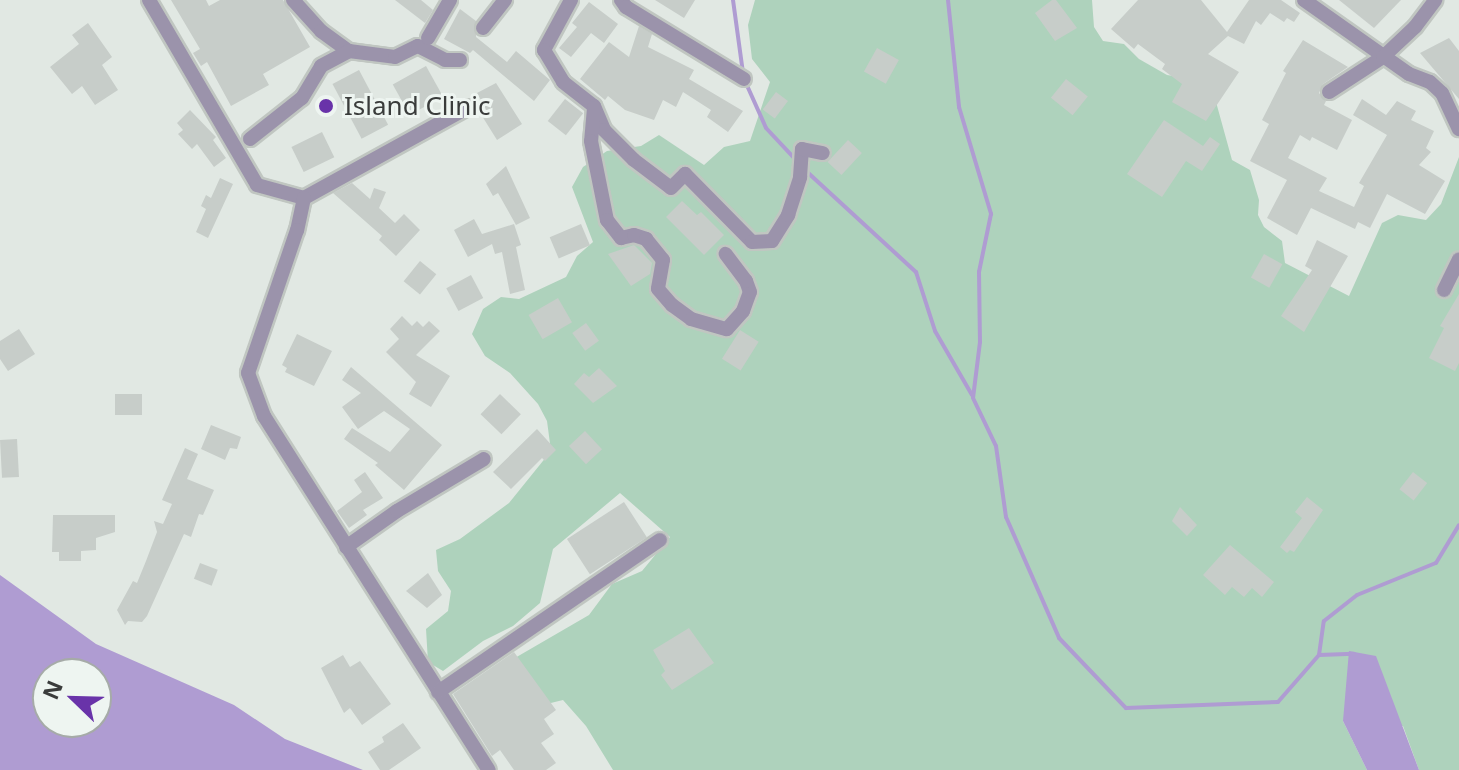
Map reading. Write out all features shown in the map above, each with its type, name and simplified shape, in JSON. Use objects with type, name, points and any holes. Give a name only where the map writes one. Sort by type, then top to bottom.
[{"type":"street","points":[[149,0],[257,185],[304,198],[469,107]]},
{"type":"street","points":[[293,0],[321,31],[349,51],[395,57],[418,46],[445,60],[460,60]]},
{"type":"street","points":[[428,38],[450,0]]},
{"type":"street","points":[[483,28],[505,0]]},
{"type":"street","points":[[571,0],[544,50],[563,82],[594,106],[604,130],[634,160],[671,188],[685,174],[752,242],[772,241],[788,215],[800,177],[802,149],[823,153]]},
{"type":"street","points":[[621,0],[626,7],[744,79]]},
{"type":"street","points":[[1304,0],[1383,57],[1436,88],[1448,104],[1459,129]]},
{"type":"street","points":[[1329,92],[1383,57],[1415,27],[1435,0]]},
{"type":"street","points":[[250,139],[302,98],[321,66],[349,51]]},
{"type":"street","points":[[594,106],[591,141],[607,220],[621,238],[634,235],[646,239],[663,260],[658,289],[672,305],[691,319],[727,329],[743,311],[750,292],[746,281],[726,254]]},
{"type":"street","points":[[304,198],[297,230],[248,373],[264,416],[489,770]]},
{"type":"street","points":[[1444,290],[1459,259]]},
{"type":"street","points":[[346,547],[397,511],[484,459]]},
{"type":"street","points":[[438,692],[660,540]]},
{"type":"green space","points":[[755,0],[1092,0],[1094,27],[1103,41],[1124,44],[1139,59],[1167,75],[1192,79],[1216,102],[1232,160],[1250,170],[1259,200],[1258,215],[1264,227],[1282,241],[1285,263],[1349,296],[1382,223],[1398,215],[1426,220],[1441,204],[1459,157],[1459,770],[1419,770],[1403,726],[1343,721],[1367,770],[613,770],[586,726],[563,700],[514,712],[470,684],[589,615],[612,584],[642,571],[670,537],[620,493],[553,549],[540,603],[513,626],[483,641],[443,671],[428,662],[426,629],[448,611],[451,591],[438,571],[436,550],[460,539],[509,503],[551,451],[547,421],[538,404],[510,373],[485,356],[472,334],[483,309],[501,297],[519,299],[566,277],[577,256],[593,242],[572,187],[583,167],[607,151],[641,146],[659,135],[704,165],[724,147],[750,141],[770,82],[752,59],[748,25]]},
{"type":"shaded area","points":[[0,575],[96,644],[234,705],[285,739],[363,770],[0,770]]},
{"type":"shaded area","points":[[1349,651],[1376,656],[1419,770],[1367,770],[1343,721]]},
{"type":"building","points":[[171,0],[206,0],[209,6],[220,0],[283,0],[310,47],[263,74],[269,85],[231,106],[207,62],[201,66],[193,53],[200,49]]},
{"type":"building","points":[[395,0],[421,0],[433,10],[425,23]]},
{"type":"building","points":[[655,0],[695,0],[684,18]]},
{"type":"building","points":[[1056,0],[1077,28],[1055,41],[1035,13]]},
{"type":"building","points":[[1138,0],[1201,0],[1227,32],[1249,0],[1281,0],[1300,13],[1294,22],[1287,18],[1284,22],[1270,13],[1261,25],[1256,21],[1244,44],[1228,36],[1208,54],[1239,72],[1206,121],[1172,102],[1182,84],[1162,69],[1165,64],[1138,44],[1134,49],[1111,29]]},
{"type":"building","points":[[1339,0],[1401,0],[1374,28]]},
{"type":"building","points":[[589,2],[618,24],[604,43],[591,33],[571,57],[559,48],[577,27],[572,23]]},
{"type":"building","points":[[460,9],[476,21],[476,37],[507,62],[516,51],[550,80],[534,101],[473,50],[470,53],[444,39]]},
{"type":"building","points":[[88,23],[112,57],[102,65],[118,90],[95,105],[82,86],[72,94],[50,67],[79,44],[72,35]]},
{"type":"building","points":[[639,26],[652,34],[648,47],[694,70],[689,79],[743,111],[728,132],[707,117],[711,110],[683,92],[676,107],[663,100],[654,120],[625,110],[608,96],[605,100],[580,79],[609,42],[629,57]]},
{"type":"building","points":[[1449,38],[1459,51],[1459,99],[1420,53]]},
{"type":"building","points":[[1303,40],[1348,67],[1323,84],[1319,93],[1326,101],[1324,105],[1352,120],[1337,150],[1312,137],[1310,141],[1300,135],[1288,158],[1327,178],[1319,191],[1354,207],[1364,186],[1359,183],[1387,135],[1353,115],[1362,99],[1386,115],[1397,101],[1416,111],[1411,120],[1434,131],[1426,148],[1431,152],[1419,165],[1445,181],[1425,214],[1387,194],[1370,228],[1358,222],[1355,229],[1311,208],[1297,235],[1267,218],[1287,180],[1250,161],[1269,124],[1262,120],[1286,73],[1283,71]]},
{"type":"building","points":[[877,48],[899,60],[886,84],[864,72]]},
{"type":"building","points":[[426,66],[443,97],[410,115],[393,84]]},
{"type":"building","points":[[359,70],[388,125],[362,139],[333,84]]},
{"type":"building","points":[[1066,79],[1088,97],[1073,115],[1051,98]]},
{"type":"building","points":[[496,83],[522,124],[497,140],[482,116],[488,113],[477,93]]},
{"type":"building","points":[[776,92],[788,101],[775,119],[763,110]]},
{"type":"building","points":[[565,99],[583,113],[566,135],[548,121]]},
{"type":"building","points":[[190,110],[216,137],[213,140],[226,158],[214,167],[197,144],[192,149],[178,134],[183,130],[177,123]]},
{"type":"building","points":[[1164,120],[1203,146],[1210,137],[1220,144],[1202,171],[1186,161],[1162,197],[1127,174]]},
{"type":"building","points":[[322,132],[334,157],[304,172],[291,147]]},
{"type":"building","points":[[848,140],[862,153],[841,175],[828,162]]},
{"type":"building","points":[[506,166],[530,218],[516,225],[498,193],[493,196],[486,184]]},
{"type":"building","points":[[220,178],[233,184],[208,238],[196,232],[206,209],[201,206],[206,195],[211,198]]},
{"type":"building","points":[[352,183],[370,199],[374,188],[386,192],[379,208],[395,223],[404,214],[420,230],[396,256],[379,240],[382,236],[333,193]]},
{"type":"building","points":[[682,201],[697,215],[701,212],[724,235],[704,255],[666,217]]},
{"type":"building","points":[[474,219],[482,234],[514,224],[521,245],[516,247],[525,290],[510,294],[502,252],[495,254],[492,244],[468,257],[454,230]]},
{"type":"building","points":[[581,224],[590,245],[559,258],[550,237]]},
{"type":"building","points":[[1317,240],[1348,256],[1304,332],[1281,316],[1312,270],[1305,266]]},
{"type":"building","points":[[634,245],[652,263],[650,274],[631,286],[608,254]]},
{"type":"building","points":[[1264,254],[1282,264],[1269,288],[1251,278]]},
{"type":"building","points":[[420,261],[436,274],[420,294],[404,281]]},
{"type":"building","points":[[471,275],[483,298],[458,311],[446,288]]},
{"type":"building","points":[[1459,294],[1459,363],[1455,371],[1429,358],[1444,328],[1440,326]]},
{"type":"building","points":[[558,298],[572,322],[543,339],[529,315]]},
{"type":"building","points":[[402,316],[412,326],[417,321],[423,327],[429,321],[440,331],[416,355],[450,376],[431,407],[409,394],[416,382],[386,352],[399,339],[390,329]]},
{"type":"building","points":[[586,323],[599,341],[585,351],[572,333]]},
{"type":"building","points":[[19,329],[35,354],[8,371],[0,359],[0,341]]},
{"type":"building","points":[[740,330],[759,342],[741,370],[722,359]]},
{"type":"building","points":[[297,334],[332,351],[314,386],[285,372],[287,368],[282,365]]},
{"type":"building","points":[[351,367],[442,445],[404,490],[375,465],[378,463],[344,439],[352,428],[390,452],[410,429],[384,411],[358,429],[342,407],[361,393],[342,380]]},
{"type":"building","points":[[599,368],[617,386],[593,403],[574,384],[584,373],[589,377]]},
{"type":"building","points":[[115,394],[142,394],[142,415],[115,415]]},
{"type":"building","points":[[500,394],[521,414],[501,434],[481,414]]},
{"type":"building","points":[[211,425],[241,437],[237,449],[230,448],[225,460],[201,449]]},
{"type":"building","points":[[537,429],[556,450],[545,461],[542,458],[511,489],[493,472]]},
{"type":"building","points":[[585,431],[602,449],[586,464],[569,446]]},
{"type":"building","points":[[17,439],[19,477],[2,478],[0,440]]},
{"type":"building","points":[[185,448],[198,454],[187,479],[214,490],[203,515],[199,514],[191,537],[184,534],[147,616],[142,622],[128,621],[125,625],[117,610],[133,581],[137,583],[157,532],[154,521],[163,524],[172,504],[162,500]]},
{"type":"building","points":[[365,472],[383,498],[363,510],[367,515],[349,528],[337,511],[362,492],[354,480]]},
{"type":"building","points":[[1413,472],[1427,483],[1414,500],[1399,489]]},
{"type":"building","points":[[1307,497],[1323,510],[1294,552],[1290,550],[1287,553],[1280,547],[1302,518],[1295,512]]},
{"type":"building","points":[[624,502],[647,537],[590,574],[567,539]]},
{"type":"building","points":[[1180,507],[1197,525],[1187,536],[1172,521]]},
{"type":"building","points":[[53,515],[115,515],[115,532],[96,538],[96,550],[81,551],[81,561],[59,561],[59,552],[52,552]]},
{"type":"building","points":[[1230,545],[1274,582],[1262,597],[1252,588],[1244,597],[1232,587],[1225,595],[1203,575]]},
{"type":"building","points":[[200,563],[218,570],[212,586],[194,579]]},
{"type":"building","points":[[428,573],[442,595],[427,608],[406,591]]},
{"type":"building","points":[[689,628],[714,663],[672,690],[661,675],[665,671],[653,650]]},
{"type":"building","points":[[514,652],[556,710],[544,719],[554,734],[541,743],[556,763],[546,770],[514,770],[500,750],[492,756],[453,694]]},
{"type":"building","points":[[343,655],[350,667],[360,661],[391,704],[362,725],[350,708],[344,713],[321,668]]},
{"type":"building","points":[[403,723],[421,748],[389,770],[380,770],[368,752],[384,742],[382,737]]},
{"type":"waterway","points":[[733,0],[743,73]]},
{"type":"waterway","points":[[948,0],[959,107],[991,214],[979,272],[980,342],[973,398],[996,446],[1006,517],[1059,638],[1126,708],[1278,702],[1319,655],[1354,654]]},
{"type":"waterway","points":[[745,81],[766,128],[796,160]]},
{"type":"waterway","points":[[805,170],[916,272],[935,331],[972,395]]},
{"type":"waterway","points":[[1319,655],[1324,621],[1357,595],[1436,563],[1459,525]]},
{"type":"place","name":"Island Clinic","points":[[326,106]]}]
